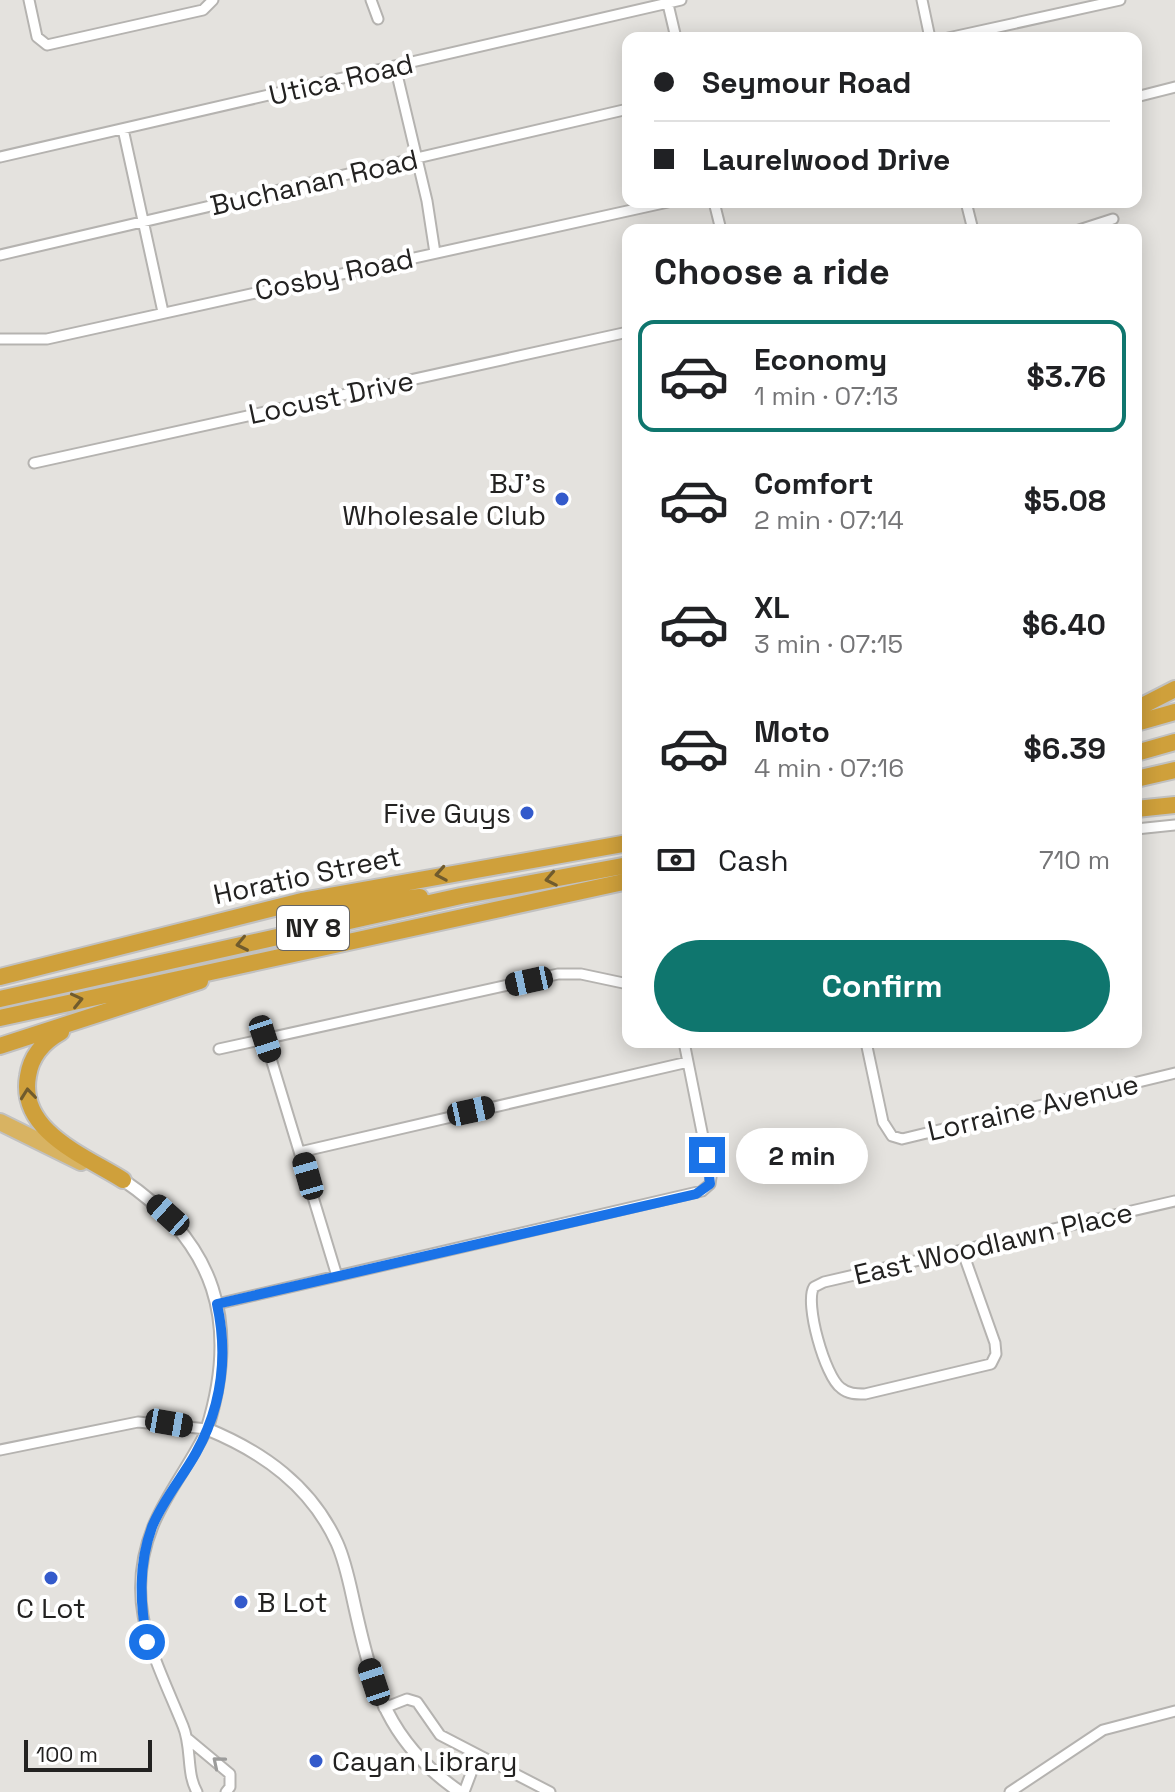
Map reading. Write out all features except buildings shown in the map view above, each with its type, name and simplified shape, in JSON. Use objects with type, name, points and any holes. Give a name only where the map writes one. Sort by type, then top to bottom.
[{"type":"highway","points":[[1142,706],[1175,689]]},
{"type":"highway","points":[[1142,721],[1175,712]]},
{"type":"highway","points":[[1142,750],[1175,742]]},
{"type":"highway","points":[[1142,778],[1175,770]]},
{"type":"highway","points":[[1142,808],[1175,805]]},
{"type":"highway","name":"Horatio Street","points":[[0,977],[204,924],[398,881],[622,844]]},
{"type":"highway","name":"NY 8","points":[[0,999],[461,896],[622,866]]},
{"type":"highway","name":"NY 8","points":[[0,1018],[622,882]]},
{"type":"highway","points":[[204,924],[438,895],[461,896]]},
{"type":"highway","points":[[0,1046],[281,955]]},
{"type":"highway","points":[[80,1022],[44,1044],[34,1057],[26,1085],[27,1100],[32,1114],[52,1135],[123,1180]]},
{"type":"highway","points":[[0,1122],[123,1180]]},
{"type":"street","points":[[29,0],[37,37],[43,43],[70,40],[203,10],[213,0]]},
{"type":"street","points":[[371,0],[378,19]]},
{"type":"street","name":"Utica Road","points":[[0,157],[681,0]]},
{"type":"street","points":[[922,0],[929,32]]},
{"type":"street","points":[[975,32],[1120,0]]},
{"type":"street","points":[[668,2],[675,32]]},
{"type":"street","points":[[395,66],[435,253]]},
{"type":"street","points":[[1142,95],[1175,87]]},
{"type":"street","name":"Buchanan Road","points":[[0,255],[622,110]]},
{"type":"street","points":[[123,129],[163,312]]},
{"type":"street","name":"Cosby Road","points":[[0,339],[47,339],[641,208]]},
{"type":"street","points":[[1098,224],[1113,219]]},
{"type":"street","name":"Locust Drive","points":[[34,463],[622,333]]},
{"type":"street","points":[[1142,828],[1175,825]]},
{"type":"street","points":[[219,1049],[558,974],[581,974],[622,983]]},
{"type":"street","points":[[265,1039],[337,1276]]},
{"type":"street","points":[[217,1304],[702,1191],[710,1184],[711,1177],[685,1048]]},
{"type":"street","name":"Lorraine Avenue","points":[[867,1048],[883,1122],[892,1136],[902,1139],[1175,1073]]},
{"type":"street","points":[[300,1152],[688,1062]]},
{"type":"street","points":[[123,1180],[146,1196],[186,1237],[206,1272],[217,1304],[222,1368],[207,1429],[153,1526],[141,1580],[141,1609],[147,1642],[188,1739],[197,1792]]},
{"type":"street","name":"East Woodlawn Place","points":[[962,1250],[995,1346],[991,1364],[865,1394],[843,1390],[831,1376],[826,1362],[809,1304],[813,1288],[824,1282],[962,1250],[1175,1201]]},
{"type":"street","points":[[0,1450],[138,1422],[207,1429],[268,1459],[309,1498],[337,1544],[368,1665],[384,1708],[402,1739],[419,1760],[462,1792],[478,1755]]},
{"type":"street","points":[[384,1708],[407,1699],[417,1702],[431,1726],[449,1741],[550,1792]]},
{"type":"street","points":[[1010,1792],[1103,1730],[1175,1711]]},
{"type":"street","points":[[188,1739],[230,1774],[230,1787],[226,1792]]},
{"type":"place","name":"BJ's Wholesale Club","points":[[562,499]]},
{"type":"place","name":"Five Guys","points":[[527,813]]},
{"type":"place","name":"C Lot","points":[[51,1578]]},
{"type":"place","name":"B Lot","points":[[241,1602]]},
{"type":"place","name":"Cayan Library","points":[[316,1761]]},
{"type":"route","points":[[147,1642],[141,1609],[145,1553],[165,1501],[207,1429],[219,1391],[223,1345],[217,1304],[696,1194],[710,1184],[707,1155]]}]
